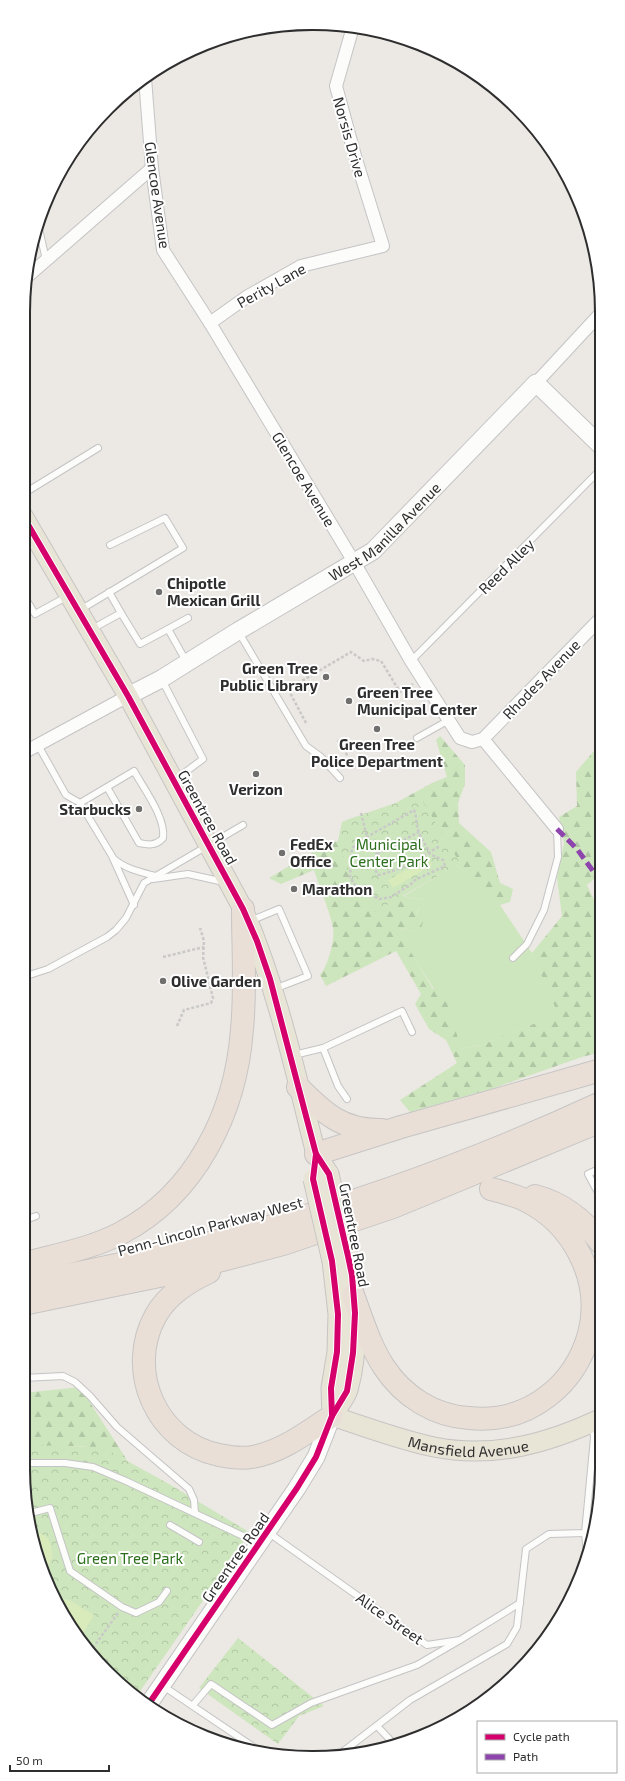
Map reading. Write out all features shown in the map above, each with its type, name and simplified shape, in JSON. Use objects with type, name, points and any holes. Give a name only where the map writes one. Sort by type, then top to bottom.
[{"type":"highway","points":[[30,1262],[85,1247],[120,1234],[136,1225],[164,1204],[180,1188],[197,1166],[219,1122],[232,1084],[239,1054],[244,1007],[245,915]]},
{"type":"highway","points":[[316,1154],[401,1127],[595,1072]]},
{"type":"highway","points":[[298,1087],[331,1117],[351,1127],[373,1130],[401,1127]]},
{"type":"highway","name":"Penn-Lincoln Parkway West","points":[[30,1282],[164,1254],[262,1228],[322,1210],[382,1191],[478,1155],[595,1106]]},
{"type":"highway","points":[[393,1207],[595,1123]]},
{"type":"highway","points":[[353,1295],[383,1367],[401,1388],[413,1398],[435,1410],[462,1418],[490,1419],[503,1417],[529,1408],[553,1392],[573,1370],[586,1343],[590,1327],[593,1299],[586,1269],[574,1243],[542,1210],[514,1195],[491,1189]]},
{"type":"highway","points":[[30,1303],[169,1274],[252,1253],[393,1207],[459,1190],[491,1189],[523,1193],[551,1202],[576,1217],[595,1235]]},
{"type":"highway","points":[[252,1253],[214,1269],[183,1286],[173,1294],[157,1314],[147,1336],[143,1360],[146,1385],[155,1407],[169,1427],[188,1443],[212,1454],[238,1458],[250,1457],[274,1450],[293,1441],[332,1416]]},
{"type":"main road","name":"Greentree Road","points":[[30,540],[74,603],[128,696],[229,883],[245,915],[263,958],[291,1056],[316,1154],[340,1259],[353,1295],[354,1333],[351,1373],[347,1392],[332,1416]]},
{"type":"main road","name":"Greentree Road","points":[[332,1416],[331,1388],[337,1352],[340,1259]]},
{"type":"main road","name":"Mansfield Avenue","points":[[332,1416],[421,1444],[468,1451],[502,1450],[534,1444],[566,1434],[595,1421]]},
{"type":"street","name":"Norsis Drive","points":[[351,32],[336,86],[355,156],[383,246]]},
{"type":"street","name":"Glencoe Avenue","points":[[146,85],[152,168],[163,250],[210,323],[354,562],[411,662],[460,738],[472,742],[483,739]]},
{"type":"street","points":[[33,272],[152,168]]},
{"type":"street","name":"Perity Lane","points":[[210,323],[248,296],[301,266],[383,246]]},
{"type":"street","name":"West Manilla Avenue","points":[[128,696],[161,679],[354,562],[381,544],[595,319]]},
{"type":"street","points":[[536,383],[595,440]]},
{"type":"street","name":"Rhodes Avenue","points":[[483,739],[595,624]]},
{"type":"street","points":[[30,749],[128,696]]},
{"type":"street","points":[[483,739],[556,828]]},
{"type":"street","name":"Greentree Road","points":[[152,1700],[297,1488],[314,1461],[332,1416]]},
{"type":"lane","points":[[41,236],[46,260]]},
{"type":"lane","points":[[30,490],[98,448]]},
{"type":"lane","name":"Reed Alley","points":[[411,662],[595,475]]},
{"type":"lane","points":[[30,606],[35,614],[109,592],[183,548],[165,518],[110,545]]},
{"type":"lane","points":[[109,592],[140,644],[188,618]]},
{"type":"lane","points":[[90,630],[121,613]]},
{"type":"lane","points":[[168,629],[187,663]]},
{"type":"lane","points":[[238,631],[306,746],[321,757],[340,778]]},
{"type":"lane","points":[[161,679],[203,759],[173,781]]},
{"type":"lane","points":[[417,738],[449,720]]},
{"type":"lane","points":[[38,745],[66,796],[80,803],[112,856],[134,905]]},
{"type":"lane","points":[[80,803],[107,786],[134,771],[162,822],[164,832],[160,841],[152,845],[139,843],[107,786]]},
{"type":"lane","points":[[30,975],[48,969],[107,937],[122,924],[134,905],[140,889],[149,880],[243,825]]},
{"type":"lane","points":[[513,958],[527,944],[544,910],[558,857],[556,828]]},
{"type":"lane","points":[[112,856],[122,866],[137,872],[155,876]]},
{"type":"lane","points":[[149,880],[188,874],[229,883]]},
{"type":"lane","points":[[245,915],[279,909],[308,976],[273,990]]},
{"type":"lane","points":[[291,1056],[323,1048],[402,1011],[412,1032]]},
{"type":"lane","points":[[323,1048],[338,1086],[347,1099]]},
{"type":"lane","points":[[595,1171],[588,1174],[595,1187]]},
{"type":"lane","points":[[30,1218],[36,1216]]},
{"type":"lane","points":[[30,1378],[63,1376],[75,1382],[90,1396],[117,1427],[188,1489],[194,1500],[194,1513]]},
{"type":"lane","points":[[586,1538],[595,1434]]},
{"type":"lane","name":"Alice Street","points":[[30,1463],[65,1463],[93,1467],[194,1513],[263,1538],[427,1645],[460,1640],[520,1603]]},
{"type":"lane","points":[[33,1513],[50,1508],[70,1571],[122,1607],[136,1613],[159,1602],[167,1591]]},
{"type":"lane","points":[[170,1525],[199,1542]]},
{"type":"lane","points":[[347,1749],[410,1700],[507,1644],[517,1627],[526,1549],[549,1534],[586,1533]]},
{"type":"lane","points":[[193,1705],[211,1684],[272,1724],[311,1703],[417,1665],[460,1640]]},
{"type":"lane","points":[[162,1685],[249,1744]]},
{"type":"lane","points":[[378,1726],[390,1740]]},
{"type":"path","points":[[306,723],[288,689],[351,652],[364,661],[372,659],[381,661],[400,692],[422,678]]},
{"type":"path","points":[[338,740],[356,770]]},
{"type":"path","points":[[414,810],[419,832],[429,852],[443,860],[445,866],[415,880],[391,897],[379,899],[356,887],[350,877],[352,848],[367,837],[414,810]]},
{"type":"path","points":[[361,813],[367,837],[377,854]]},
{"type":"path","points":[[419,832],[377,854],[372,864],[378,875],[394,872],[440,846]]},
{"type":"path","points":[[177,1026],[184,1010],[211,1003],[213,998],[203,957],[204,941],[200,928]]},
{"type":"path","points":[[163,957],[204,947]]},
{"type":"path","points":[[94,1647],[122,1607]]},
{"type":"green space","points":[[440,736],[465,765],[465,784],[458,803],[459,823],[491,852],[500,883],[513,889],[510,902],[500,905],[465,874],[450,858],[372,816],[432,783],[447,777],[436,740]]},
{"type":"green space","points":[[595,750],[595,878],[587,885],[595,902],[595,1054],[491,1089],[410,1112],[400,1100],[457,1063],[446,1040],[429,1029],[415,1004],[421,994],[396,951],[326,986],[320,975],[326,966],[330,953],[333,939],[333,928],[314,870],[281,884],[269,878],[330,842],[338,841],[343,842],[388,893],[423,900],[416,914],[423,921],[420,933],[400,928],[406,944],[433,989],[448,987],[452,1018],[461,1049],[482,1045],[558,1014],[532,953],[562,916],[557,878],[564,843],[559,817],[577,806],[576,772]]},
{"type":"green space","name":"Municipal Center Park","points":[[419,795],[460,863],[375,912],[352,883],[338,841],[342,822]]},
{"type":"green space","points":[[428,858],[432,865],[393,888],[388,880]]},
{"type":"green space","points":[[456,865],[500,905],[532,953],[559,1014],[482,1045],[461,1049],[434,989],[406,945],[400,928],[420,933],[416,915],[423,900],[404,896]]},
{"type":"green space","points":[[80,1387],[127,1460],[83,1446],[30,1446],[30,1392]]},
{"type":"green space","name":"Green Tree Park","points":[[30,1445],[102,1447],[169,1484],[249,1532],[241,1546],[140,1692],[126,1681],[100,1655],[68,1610],[59,1593],[45,1559],[35,1524],[32,1505]]},
{"type":"green space","points":[[37,1532],[47,1538],[50,1543],[52,1557],[48,1566],[45,1559]]},
{"type":"green space","points":[[62,1598],[69,1600],[94,1615],[83,1633]]},
{"type":"green space","points":[[238,1638],[324,1706],[299,1716],[278,1744],[199,1688]]},
{"type":"marked path","points":[[557,829],[577,849],[595,874]]},
{"type":"cycle path","points":[[30,528],[128,696],[243,909],[257,941],[270,979],[316,1154],[329,1174],[352,1275],[355,1313],[353,1353],[347,1391],[332,1416],[316,1457],[297,1488],[151,1700]]},
{"type":"cycle path","points":[[316,1154],[313,1179],[332,1261],[338,1314],[337,1352],[331,1388],[332,1416]]},
{"type":"place","name":"Chipotle Mexican Grill","points":[[159,592]]},
{"type":"place","name":"Green Tree Public Library","points":[[326,677]]},
{"type":"place","name":"Green Tree Municipal Center","points":[[349,701]]},
{"type":"place","name":"Green Tree Police Department","points":[[377,729]]},
{"type":"place","name":"Verizon","points":[[256,774]]},
{"type":"place","name":"Starbucks","points":[[139,809]]},
{"type":"place","name":"FedEx Office","points":[[282,853]]},
{"type":"place","name":"Marathon","points":[[294,889]]},
{"type":"place","name":"Olive Garden","points":[[163,981]]}]
